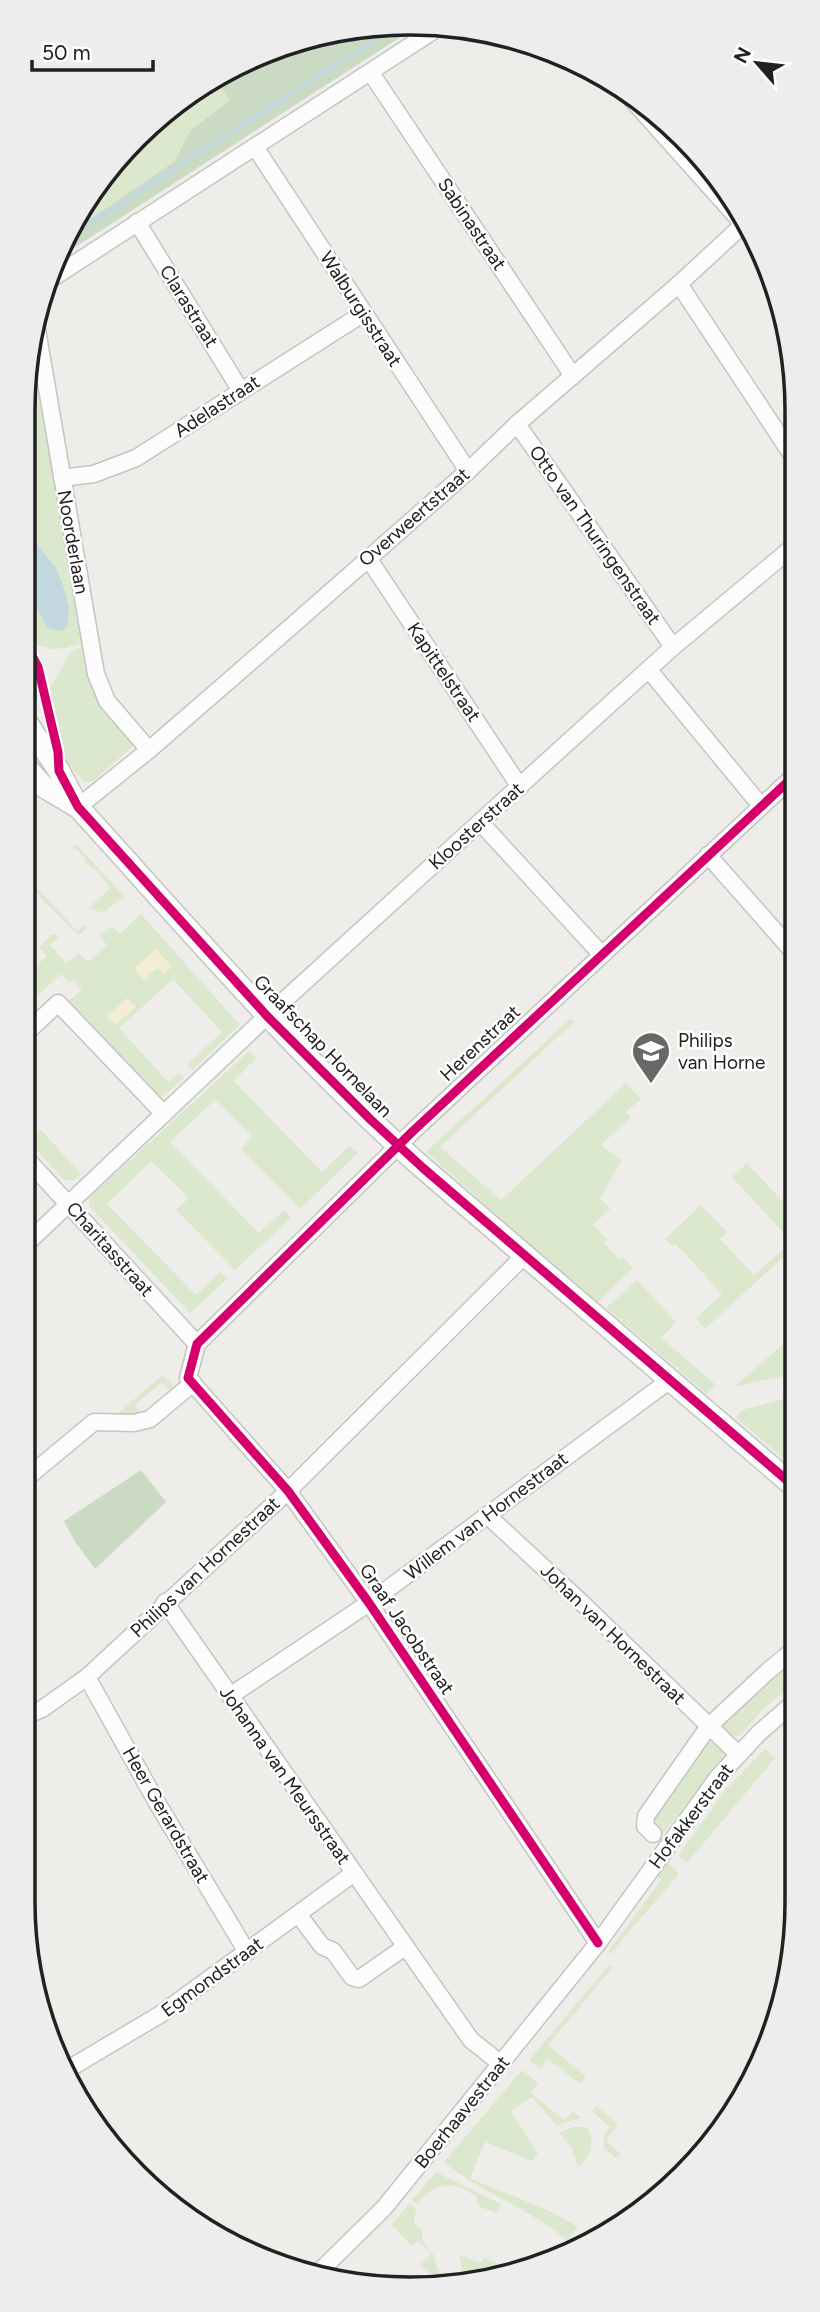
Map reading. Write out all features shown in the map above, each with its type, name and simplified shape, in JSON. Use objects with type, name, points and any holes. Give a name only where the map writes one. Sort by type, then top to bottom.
[{"type":"street","points":[[62,272],[426,36]]},
{"type":"street","name":"Sabinastraat","points":[[371,73],[573,376]]},
{"type":"street","points":[[664,135],[710,185]]},
{"type":"street","name":"Walburgisstraat","points":[[255,147],[468,471]]},
{"type":"street","name":"Clarastraat","points":[[137,222],[241,391]]},
{"type":"street","name":"Overweertstraat","points":[[78,807],[149,750],[468,471],[517,424],[738,229]]},
{"type":"street","points":[[679,284],[785,444]]},
{"type":"street","name":"Adelastraat","points":[[62,478],[94,474],[136,458],[364,313]]},
{"type":"street","name":"Noorderlaan","points":[[40,348],[96,674],[107,701],[149,750]]},
{"type":"street","name":"Otto van Thuringenstraat","points":[[517,424],[673,647]]},
{"type":"street","name":"Kloosterstraat","points":[[35,1236],[267,1016],[673,647],[785,554]]},
{"type":"street","name":"Kapittelstraat","points":[[368,558],[520,787]]},
{"type":"street","points":[[649,670],[761,806]]},
{"type":"street","name":"Graafschap Hornelaan","points":[[35,735],[59,771],[78,807],[267,1016],[398,1146],[785,1479]]},
{"type":"street","name":"Graafschap Hornelaan","points":[[35,777],[44,787],[78,807]]},
{"type":"street","name":"Herenstraat","points":[[197,1344],[398,1146],[785,784]]},
{"type":"street","points":[[481,822],[601,954]]},
{"type":"street","points":[[708,855],[785,943]]},
{"type":"street","points":[[35,1025],[58,1003],[164,1114]]},
{"type":"street","name":"Charitasstraat","points":[[35,1168],[197,1344]]},
{"type":"street","name":"Philips van Hornestraat","points":[[35,1712],[87,1677],[288,1491],[525,1255]]},
{"type":"street","points":[[35,1471],[94,1422],[134,1423],[150,1419],[193,1383],[188,1378],[197,1344]]},
{"type":"street","name":"Willem van Hornestraat","points":[[230,1696],[369,1603],[670,1380]]},
{"type":"street","name":"Graaf Jacobstraat","points":[[193,1383],[288,1491],[369,1603],[598,1943]]},
{"type":"street","name":"Johan van Hornestraat","points":[[487,1515],[738,1755]]},
{"type":"street","name":"Johanna van Meursstraat","points":[[165,1602],[471,2040],[500,2063]]},
{"type":"street","name":"Hofakkerstraat","points":[[653,1833],[645,1826],[646,1816],[709,1726],[785,1657]]},
{"type":"street","name":"Heer Gerardstraat","points":[[87,1677],[156,1801],[247,1952]]},
{"type":"street","name":"Hofakkerstraat","points":[[598,1943],[718,1777],[785,1711]]},
{"type":"street","name":"Egmondstraat","points":[[73,2066],[161,2014],[354,1873]]},
{"type":"street","points":[[298,1914],[322,1946],[333,1951],[352,1977],[359,1979],[405,1947]]},
{"type":"street","name":"Boerhaavestraat","points":[[324,2267],[384,2208],[598,1943]]},
{"type":"green space","points":[[402,36],[71,250],[84,223],[175,161],[190,131],[230,100],[221,86],[289,55],[337,42]]},
{"type":"green space","points":[[221,86],[231,99],[190,131],[175,161],[84,223],[112,182],[145,145],[182,112]]},
{"type":"green space","points":[[37,370],[87,642],[53,649],[35,644],[35,606],[48,628],[56,568],[35,542]]},
{"type":"green space","points":[[86,645],[94,691],[133,746],[93,781],[84,782],[64,759],[48,690],[72,651]]},
{"type":"green space","points":[[35,675],[40,693],[35,705]]},
{"type":"green space","points":[[76,844],[124,896],[106,911],[99,912],[90,907],[110,888],[76,849],[71,849]]},
{"type":"green space","points":[[35,886],[77,931],[86,924],[87,928],[80,934],[35,892]]},
{"type":"green space","points":[[141,914],[240,1025],[192,1070],[187,1065],[222,1032],[173,979],[119,1028],[168,1082],[179,1073],[184,1078],[159,1100],[68,1001],[82,990],[73,980],[69,982],[61,974],[35,998],[35,967],[47,956],[39,947],[52,934],[59,936],[50,945],[66,963],[79,953],[88,962],[107,945],[100,936],[112,926],[120,934]]},
{"type":"green space","points":[[570,1019],[574,1022],[440,1147],[501,1200],[626,1083],[641,1099],[626,1112],[631,1117],[601,1145],[622,1160],[600,1198],[610,1209],[593,1225],[607,1239],[604,1243],[619,1259],[623,1257],[633,1268],[598,1302],[426,1152]]},
{"type":"green space","points":[[249,1051],[256,1058],[234,1081],[322,1172],[349,1146],[358,1153],[300,1209],[241,1149],[252,1136],[215,1100],[170,1142],[259,1233],[284,1210],[291,1218],[235,1270],[176,1210],[189,1198],[151,1161],[107,1204],[196,1295],[220,1272],[227,1279],[190,1313],[89,1206],[89,1198]]},
{"type":"green space","points":[[40,1129],[81,1174],[73,1181],[64,1180],[35,1148],[35,1133]]},
{"type":"green space","points":[[747,1163],[785,1204],[785,1235],[732,1177]]},
{"type":"green space","points":[[701,1205],[727,1232],[720,1239],[754,1275],[785,1248],[785,1255],[705,1329],[696,1318],[722,1294],[676,1244],[672,1246],[665,1239]]},
{"type":"green space","points":[[637,1280],[676,1322],[661,1338],[716,1385],[707,1394],[606,1308]]},
{"type":"green space","points":[[785,1343],[785,1375],[734,1387]]},
{"type":"green space","points":[[163,1375],[175,1388],[171,1391],[162,1382],[135,1405],[142,1414],[120,1414],[119,1412]]},
{"type":"green space","points":[[785,1399],[785,1460],[736,1418],[742,1410]]},
{"type":"green space","points":[[141,1470],[166,1502],[95,1569],[64,1521]]},
{"type":"green space","points":[[785,1665],[785,1691],[764,1708],[740,1736],[733,1736],[722,1726],[723,1720]]},
{"type":"green space","points":[[713,1737],[725,1749],[725,1755],[663,1834],[651,1824],[650,1817],[708,1738]]},
{"type":"green space","points":[[765,1749],[775,1758],[687,1863],[678,1856],[725,1790]]},
{"type":"green space","points":[[666,1860],[679,1874],[610,1954],[608,1952],[661,1880],[656,1875]]},
{"type":"green space","points":[[610,1964],[613,1967],[548,2045],[586,2077],[580,2084],[548,2059],[540,2069],[529,2060]]},
{"type":"green space","points":[[522,2070],[538,2083],[531,2093],[564,2120],[573,2111],[581,2118],[556,2125],[532,2097],[511,2111],[538,2154],[532,2161],[485,2142],[470,2178],[539,2206],[578,2227],[567,2240],[444,2162]]},
{"type":"green space","points":[[596,2106],[618,2125],[607,2138],[608,2143],[621,2154],[617,2159],[604,2148],[604,2136],[610,2127],[592,2111]]},
{"type":"green space","points":[[575,2127],[587,2127],[592,2143],[589,2154],[578,2167],[572,2149],[559,2132]]},
{"type":"green space","points":[[436,2172],[501,2204],[497,2213],[478,2206],[477,2198],[453,2186],[431,2191],[417,2204],[412,2200]]},
{"type":"green space","points":[[410,2203],[416,2208],[414,2223],[421,2230],[424,2244],[433,2254],[439,2272],[443,2275],[431,2276],[420,2265],[431,2254],[418,2241],[412,2246],[392,2225]]},
{"type":"green space","points":[[459,2255],[481,2263],[483,2258],[497,2263],[495,2267],[460,2274],[462,2269]]},
{"type":"sand","points":[[156,949],[172,967],[164,974],[157,968],[144,980],[134,968]]},
{"type":"sand","points":[[127,998],[136,1007],[115,1025],[107,1016]]},
{"type":"water","points":[[35,542],[56,568],[69,607],[68,625],[62,631],[48,628],[35,606]]},
{"type":"waterway","points":[[82,228],[380,36]]},
{"type":"cycle path","points":[[35,661],[58,752],[59,771],[78,807],[267,1016],[423,1168],[785,1479]]},
{"type":"cycle path","points":[[598,1943],[369,1603],[288,1491],[188,1378],[197,1344],[412,1132],[785,784]]},
{"type":"place","name":"Philips van Horne","points":[[651,1085]]}]
